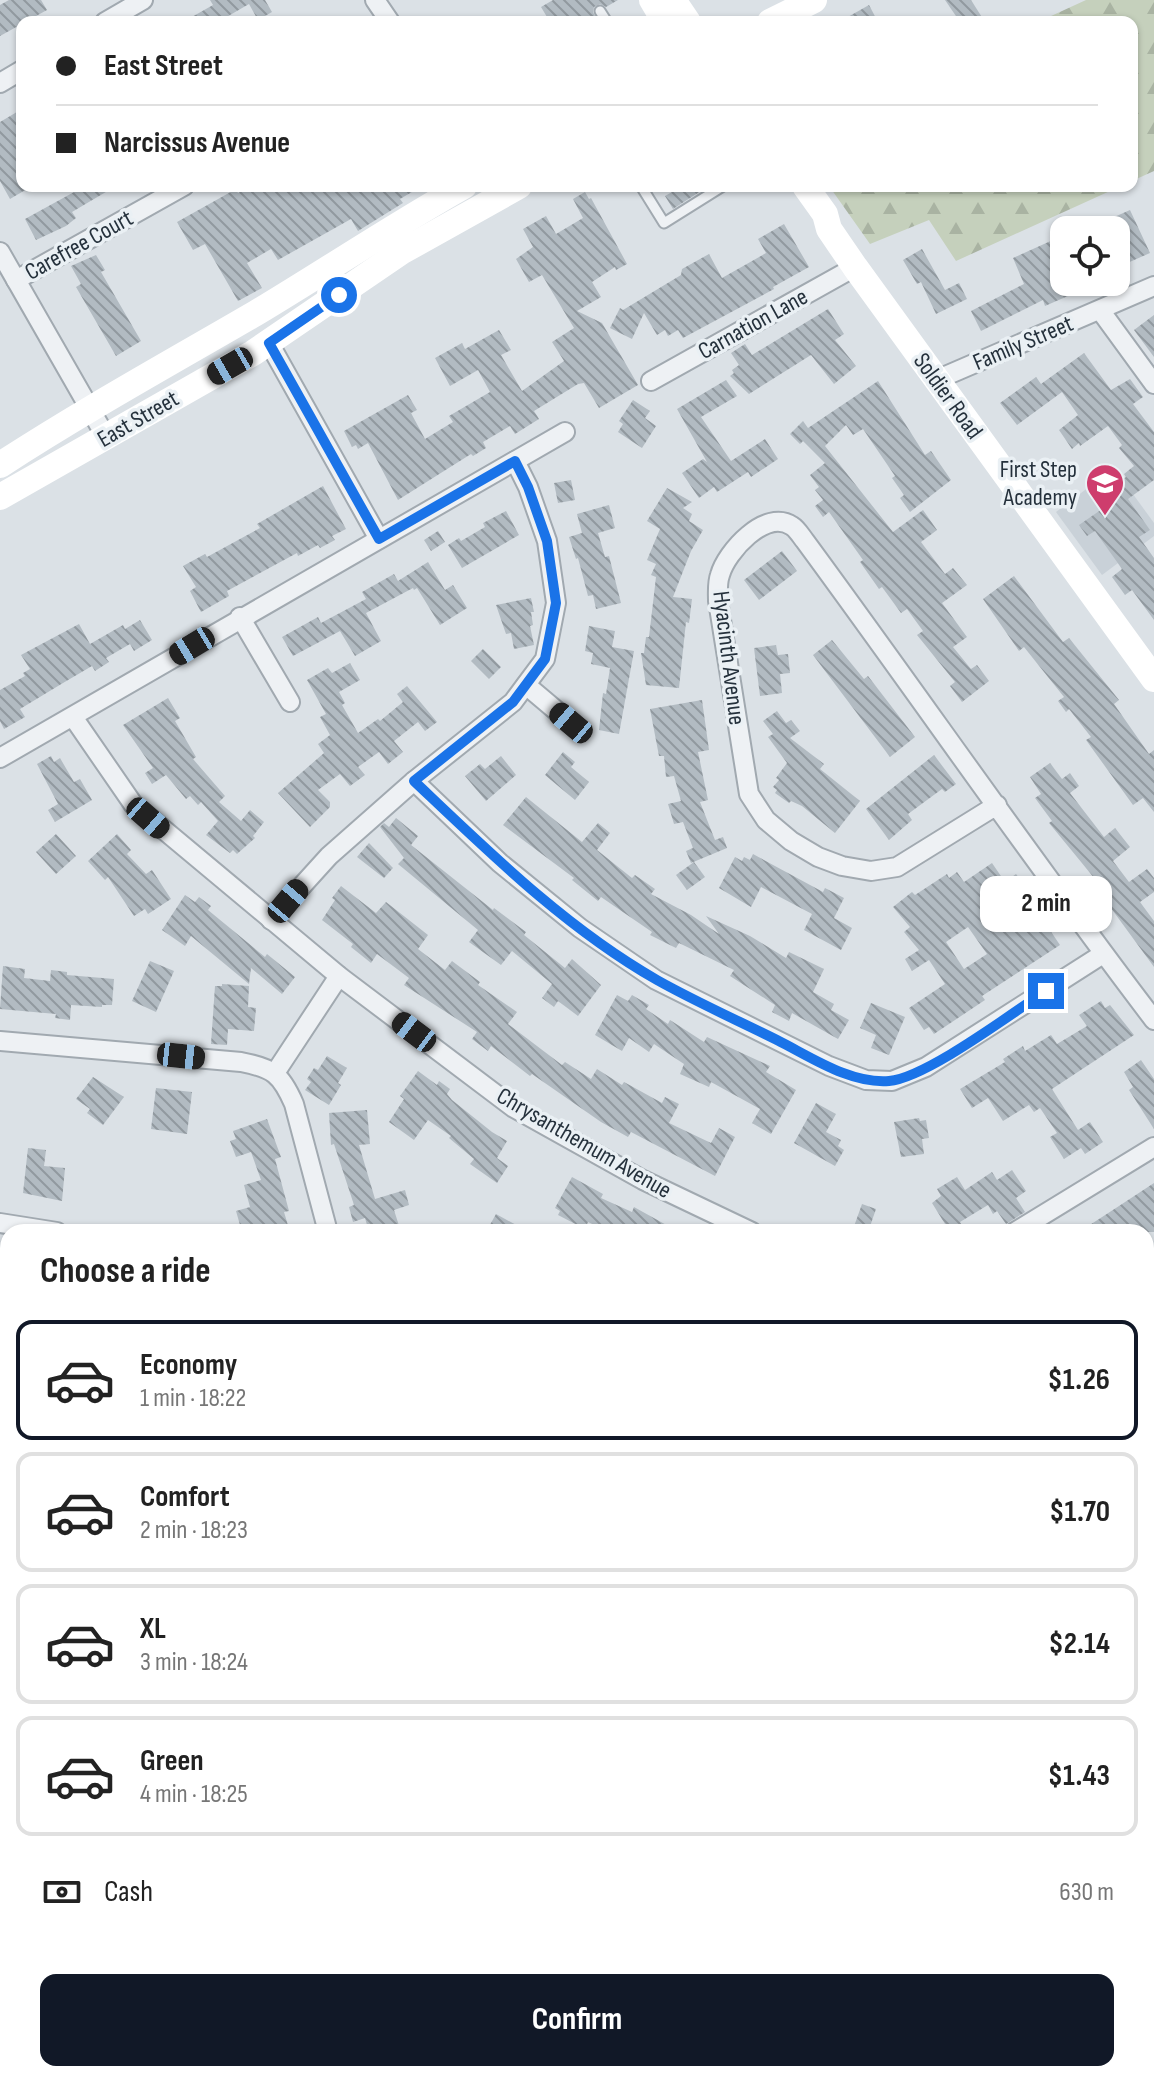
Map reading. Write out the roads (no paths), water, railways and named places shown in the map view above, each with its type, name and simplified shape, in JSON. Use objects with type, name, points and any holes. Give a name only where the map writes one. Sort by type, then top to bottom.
[{"type":"main road","points":[[786,16],[814,0]]},
{"type":"main road","name":"East Street","points":[[0,465],[453,192]]},
{"type":"main road","name":"East Street","points":[[0,497],[269,343],[401,252],[505,192]]},
{"type":"main road","name":"Soldier Road","points":[[792,192],[816,222],[829,229]]},
{"type":"main road","name":"Soldier Road","points":[[809,192],[825,214],[829,229],[855,267],[1154,679]]},
{"type":"street","points":[[115,16],[143,0]]},
{"type":"street","name":"Carefree Court","points":[[16,280],[173,192]]},
{"type":"street","points":[[0,252],[106,437]]},
{"type":"street","name":"Carnation Lane","points":[[651,381],[855,267]]},
{"type":"street","name":"Family Street","points":[[936,380],[1154,286]]},
{"type":"street","points":[[1100,310],[1154,384]]},
{"type":"street","points":[[269,343],[379,539]]},
{"type":"street","points":[[0,758],[565,432]]},
{"type":"street","points":[[271,920],[329,856],[414,781],[513,702],[545,659],[556,603],[547,541],[528,487],[515,461]]},
{"type":"street","name":"Hyacinth Avenue","points":[[791,525],[997,805],[897,867],[871,871],[842,866],[818,857],[791,841],[766,820],[749,794],[718,601],[719,577],[727,558],[743,539],[761,526],[791,525]]},
{"type":"street","points":[[240,617],[290,702]]},
{"type":"street","points":[[526,685],[571,723]]},
{"type":"street","name":"Chrysanthemum Avenue","points":[[73,717],[133,804],[339,976],[514,1108],[643,1180],[735,1224]]},
{"type":"street","points":[[414,781],[500,863],[580,928],[656,980],[829,1066],[866,1080],[892,1081],[926,1067],[1103,954]]},
{"type":"street","points":[[997,805],[1154,1020]]},
{"type":"street","points":[[275,1073],[339,976]]},
{"type":"street","points":[[0,1041],[241,1062],[275,1073],[286,1085],[294,1104],[326,1224]]},
{"type":"street","points":[[1028,1224],[1154,1147]]},
{"type":"lane","points":[[600,11],[603,16]]},
{"type":"lane","points":[[645,192],[664,223],[713,192]]},
{"type":"place","name":"First Step Academy","points":[[1105,517]]}]
